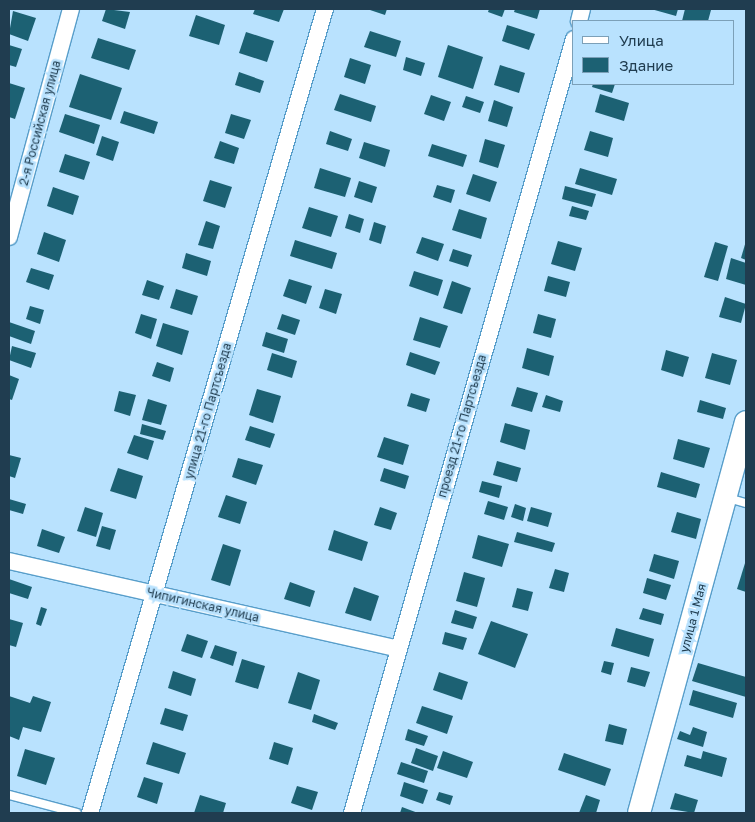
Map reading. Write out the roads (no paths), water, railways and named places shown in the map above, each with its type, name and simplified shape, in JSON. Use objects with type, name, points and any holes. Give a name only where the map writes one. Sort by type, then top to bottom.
[{"type":"street","name":"2-я Российская улица","points":[[9,236],[71,9]]},
{"type":"street","name":"улица 21-го Партсъезда","points":[[90,813],[325,9]]},
{"type":"street","name":"проезд 21-го Партсъезда","points":[[352,813],[572,46]]},
{"type":"street","name":"улица 1 Мая","points":[[639,813],[736,500],[746,422]]},
{"type":"street","name":"Чипигинская улица","points":[[9,561],[398,648]]},
{"type":"lane","points":[[9,795],[77,813]]}]
